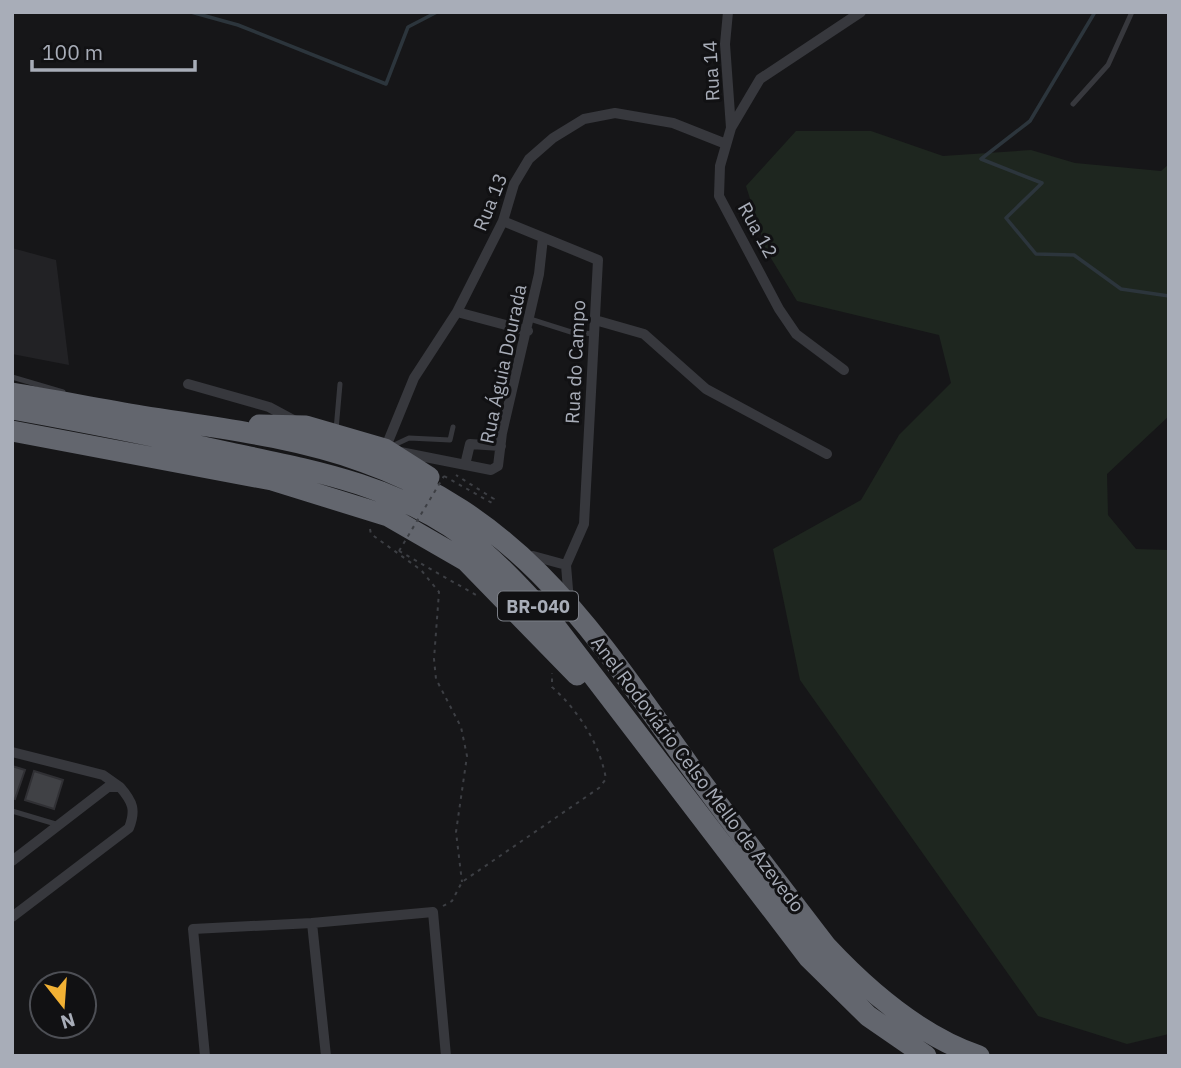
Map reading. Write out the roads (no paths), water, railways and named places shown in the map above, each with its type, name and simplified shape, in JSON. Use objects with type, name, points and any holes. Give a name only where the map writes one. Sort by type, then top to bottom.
[{"type":"highway","name":"Anel Rodoviário Celso Mello de Azevedo","points":[[12,393],[206,424],[315,447],[411,481],[471,515],[510,543],[594,633],[826,946],[886,1003],[961,1050],[979,1056]]},
{"type":"highway","name":"Anel Rodoviário Celso Mello de Azevedo","points":[[12,409],[99,424],[359,482],[414,506],[464,536],[508,574],[549,618],[809,958],[868,1016],[925,1056]]},
{"type":"highway","points":[[206,424],[306,426],[385,449],[507,528],[533,556],[549,583]]},
{"type":"highway","points":[[12,431],[272,480],[368,509],[413,536],[466,561],[563,660],[646,759],[671,780]]},
{"type":"street","name":"Rua 14","points":[[728,12],[725,44],[731,128]]},
{"type":"street","name":"Rua 12","points":[[844,370],[796,334],[779,309],[719,196],[720,166],[731,128],[760,79],[861,12]]},
{"type":"street","name":"Rua 13","points":[[385,449],[414,378],[457,312],[503,221],[514,184],[529,159],[552,138],[584,119],[615,113],[673,123],[726,144]]},
{"type":"street","name":"Rua do Campo","points":[[503,221],[598,260],[584,524],[566,565],[570,605]]},
{"type":"street","name":"Rua Águia Dourada","points":[[385,449],[491,470],[498,466],[528,331],[543,237]]},
{"type":"street","points":[[457,312],[528,331]]},
{"type":"street","points":[[595,320],[643,334],[706,389],[827,454]]},
{"type":"street","points":[[188,384],[269,407],[306,426]]},
{"type":"street","points":[[465,465],[470,444],[501,446]]},
{"type":"street","points":[[533,556],[566,565]]},
{"type":"street","points":[[12,751],[103,775],[131,799],[135,812],[129,828],[12,917]]},
{"type":"street","points":[[59,764],[92,778],[96,788],[94,797]]},
{"type":"street","points":[[12,861],[108,787],[120,787]]},
{"type":"street","points":[[205,1056],[193,929],[312,923],[433,912],[446,1056]]},
{"type":"street","points":[[312,923],[327,1056]]},
{"type":"lane","points":[[1073,104],[1108,65],[1132,12]]},
{"type":"lane","points":[[530,319],[571,332],[594,334]]},
{"type":"lane","points":[[12,377],[65,393]]},
{"type":"lane","points":[[335,435],[340,384]]},
{"type":"lane","points":[[78,397],[143,416]]},
{"type":"lane","points":[[385,449],[409,438],[450,440],[453,427]]},
{"type":"lane","points":[[12,811],[59,825]]},
{"type":"waterway","points":[[191,12],[238,25],[386,84],[408,27],[437,12]]},
{"type":"waterway","points":[[1095,12],[1030,121],[981,159],[1042,183],[1006,218],[1036,254],[1074,255],[1121,289],[1169,296]]}]
